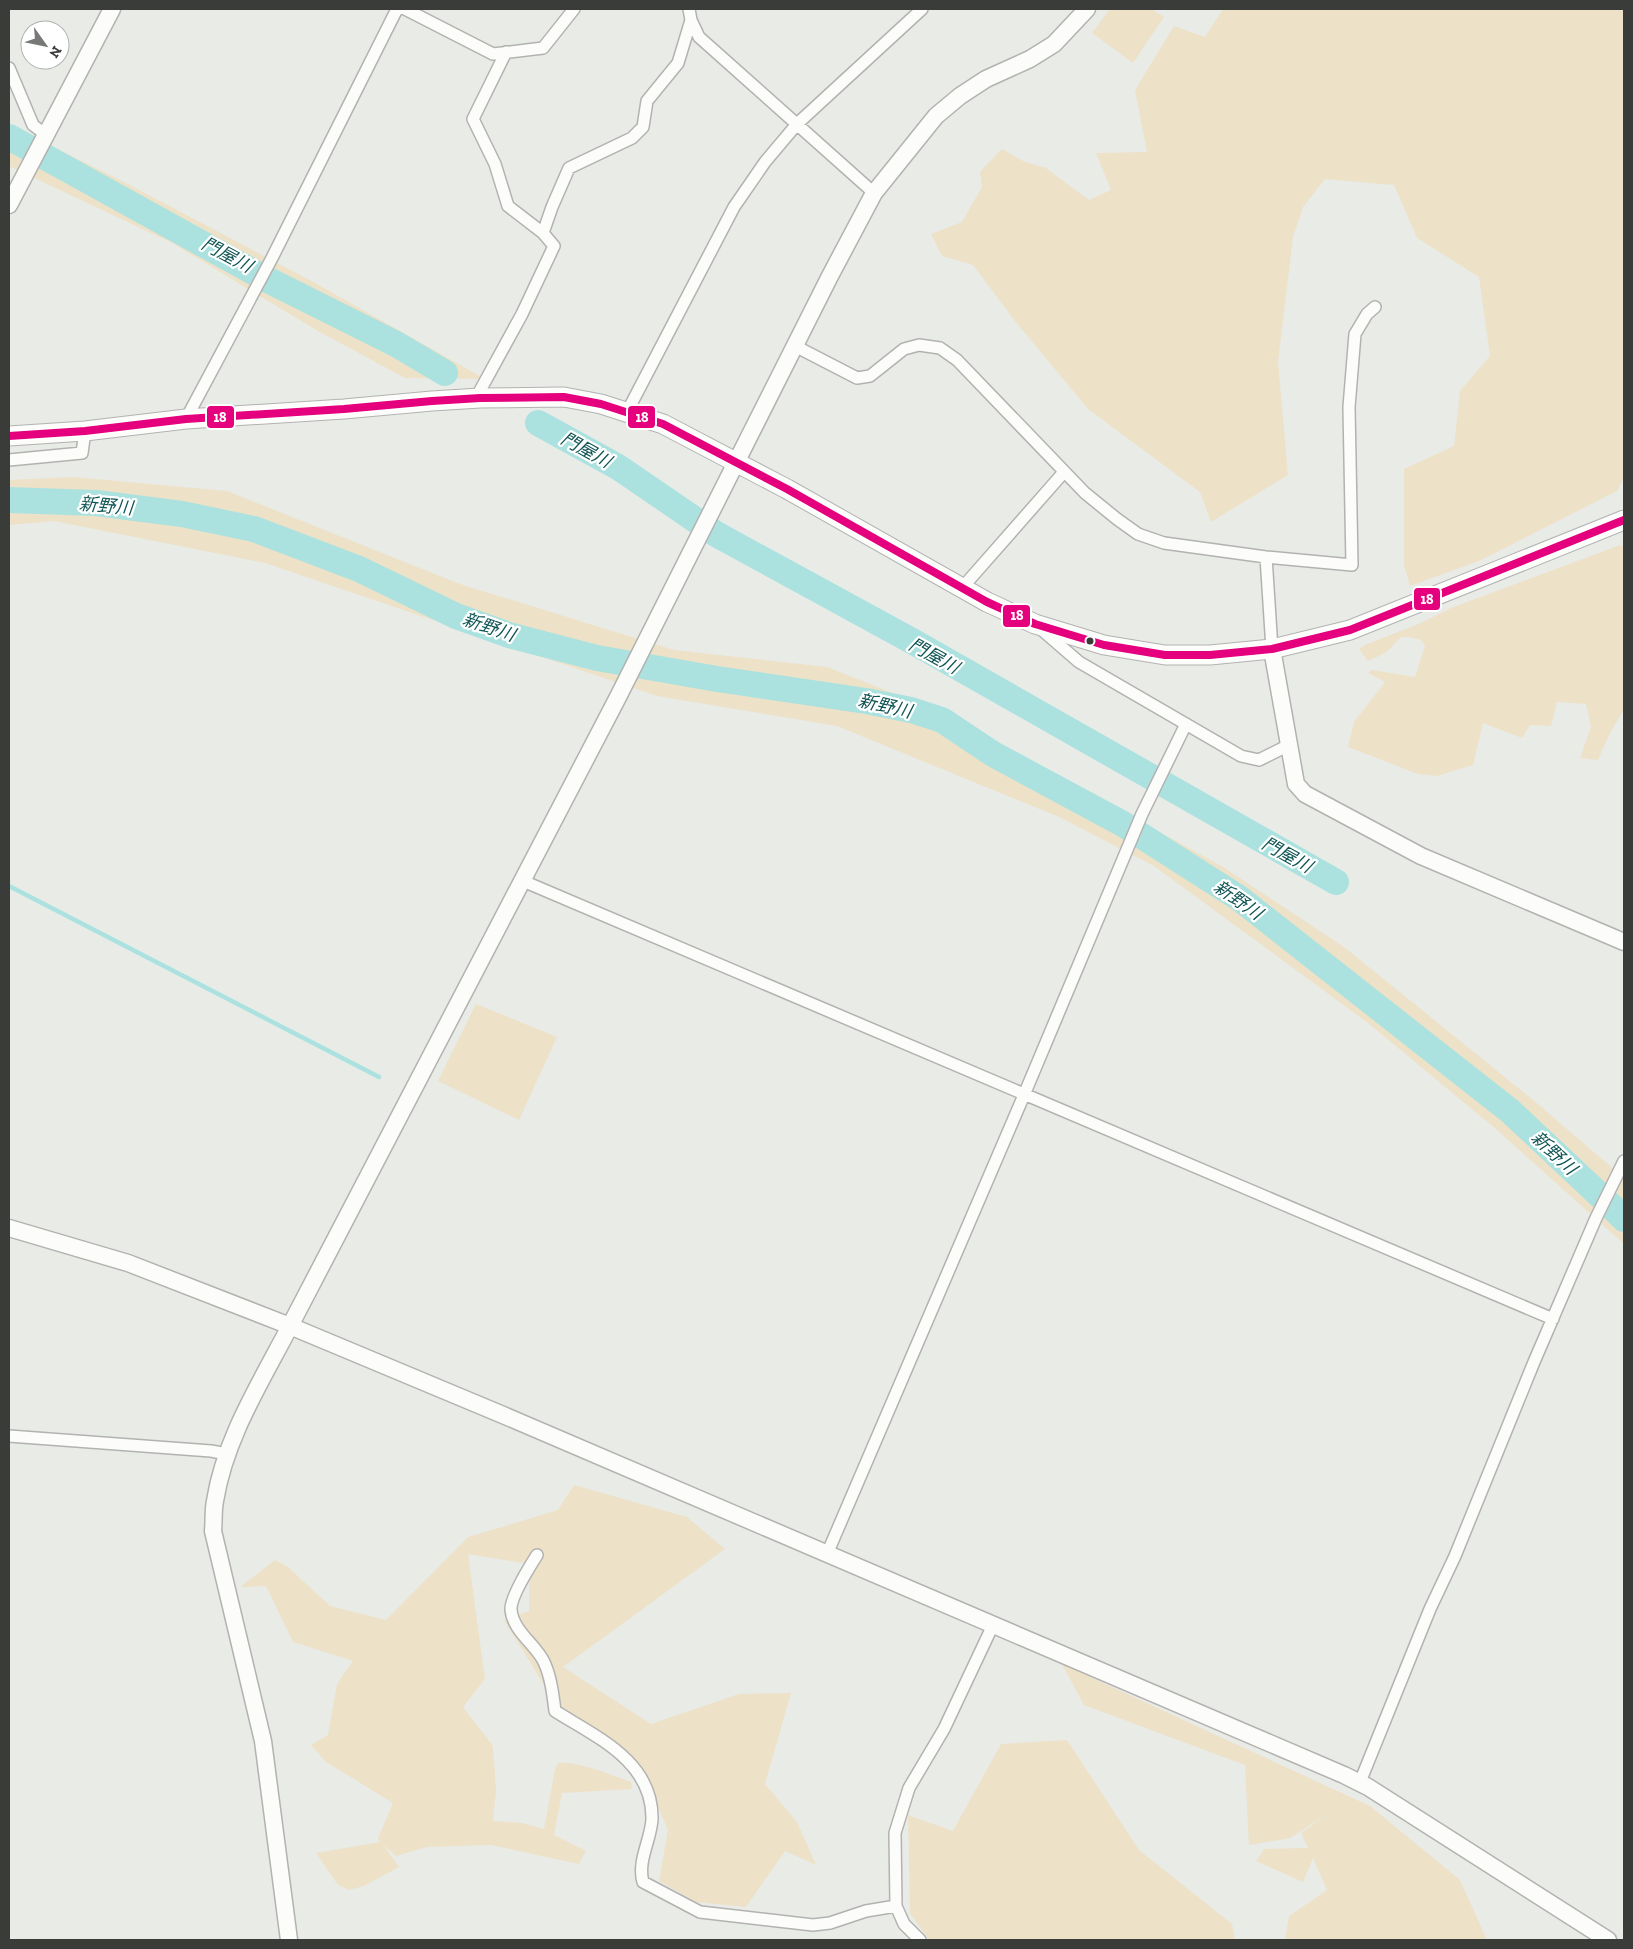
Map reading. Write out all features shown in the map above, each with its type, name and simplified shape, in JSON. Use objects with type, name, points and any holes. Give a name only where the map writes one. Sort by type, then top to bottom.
[{"type":"main road","points":[[9,436],[85,431],[186,419],[476,398],[564,397],[601,404],[663,424],[737,462],[987,602],[1035,624],[1104,645],[1165,655],[1210,655],[1272,649],[1350,630],[1624,520]]},
{"type":"street","points":[[9,205],[112,9]]},
{"type":"street","points":[[186,419],[272,258],[397,9]]},
{"type":"street","points":[[405,9],[493,54],[543,48],[574,9]]},
{"type":"street","points":[[627,412],[734,207],[765,162],[797,124],[922,9]]},
{"type":"street","points":[[288,1940],[263,1740],[214,1531],[215,1501],[227,1454],[243,1417],[617,699],[855,227],[874,193],[942,111],[960,96],[986,79],[1030,59],[1054,44],[1087,9]]},
{"type":"street","points":[[544,233],[552,207],[569,168],[632,138],[643,127],[647,101],[678,63],[690,15]]},
{"type":"street","points":[[690,15],[699,37],[874,193]]},
{"type":"street","points":[[476,398],[548,263],[554,246],[544,233],[508,206],[495,164],[473,119],[506,52]]},
{"type":"street","points":[[9,68],[33,125],[46,135]]},
{"type":"street","points":[[795,346],[857,378],[870,376],[904,349],[919,345],[940,348],[957,360],[1091,498],[1138,534],[1164,543],[1266,557],[1352,565],[1349,407],[1355,334],[1375,307]]},
{"type":"street","points":[[9,460],[82,453],[85,431]]},
{"type":"street","points":[[962,588],[1064,472]]},
{"type":"street","points":[[1266,557],[1272,649],[1296,784],[1305,794],[1421,856],[1624,942]]},
{"type":"street","points":[[1035,624],[1079,662],[1241,756],[1259,760],[1289,745]]},
{"type":"street","points":[[827,1554],[1142,814],[1186,724]]},
{"type":"street","points":[[523,881],[1553,1319]]},
{"type":"street","points":[[1360,1782],[1430,1609],[1455,1556],[1553,1319],[1596,1218],[1622,1165]]},
{"type":"street","points":[[9,1228],[128,1263],[290,1326],[503,1414],[1360,1782],[1608,1940]]},
{"type":"street","points":[[9,1436],[113,1442],[227,1454]]},
{"type":"street","points":[[537,1554],[517,1591],[511,1610],[516,1625],[544,1661],[555,1711],[614,1747],[629,1762],[648,1791],[652,1819],[640,1872],[643,1882],[700,1912],[814,1926],[830,1923],[866,1911],[896,1906]]},
{"type":"street","points":[[920,1940],[904,1924],[896,1906],[896,1833],[909,1788],[944,1729],[992,1625]]},
{"type":"shaded area","points":[[1110,9],[1152,9],[1164,17],[1133,63],[1092,33]]},
{"type":"shaded area","points":[[1223,9],[1624,9],[1624,477],[1617,491],[1479,561],[1410,586],[1404,565],[1404,469],[1454,446],[1460,391],[1490,356],[1479,277],[1417,238],[1394,185],[1325,179],[1303,207],[1293,237],[1278,362],[1288,475],[1211,522],[1200,492],[1088,409],[1015,321],[973,265],[942,256],[931,234],[962,222],[982,187],[980,172],[1002,149],[1023,161],[1046,168],[1089,200],[1111,190],[1096,153],[1147,152],[1135,90],[1174,26],[1205,37]]},
{"type":"shaded area","points":[[9,125],[124,182],[317,284],[485,379],[405,378],[318,331],[172,243],[9,166]]},
{"type":"shaded area","points":[[73,477],[227,491],[460,584],[674,650],[827,667],[946,714],[1223,867],[1344,947],[1532,1099],[1624,1178],[1624,1244],[1497,1130],[1368,1023],[1154,866],[1059,817],[837,726],[657,696],[265,563],[54,521],[9,525],[9,480]]},
{"type":"shaded area","points":[[1620,545],[1624,548],[1624,709],[1609,735],[1598,760],[1580,758],[1591,727],[1586,704],[1557,702],[1551,726],[1530,725],[1522,738],[1483,723],[1473,765],[1437,776],[1418,774],[1348,747],[1354,722],[1385,682],[1368,673],[1372,670],[1415,677],[1425,646],[1421,640],[1403,637],[1384,653],[1368,661],[1359,649],[1451,608]]},
{"type":"shaded area","points":[[476,1004],[557,1037],[519,1120],[438,1081]]},
{"type":"shaded area","points":[[574,1485],[687,1517],[725,1549],[563,1667],[651,1724],[739,1694],[791,1693],[765,1784],[797,1822],[816,1865],[785,1851],[746,1907],[696,1902],[659,1881],[668,1830],[648,1784],[637,1769],[569,1725],[504,1620],[529,1611],[529,1564],[468,1554],[485,1679],[463,1707],[493,1746],[496,1790],[493,1821],[522,1823],[544,1829],[555,1769],[558,1763],[576,1764],[604,1772],[631,1782],[632,1789],[562,1793],[554,1835],[586,1851],[579,1864],[491,1845],[427,1847],[396,1856],[383,1844],[399,1867],[364,1886],[349,1890],[338,1885],[316,1853],[380,1842],[378,1838],[393,1803],[326,1762],[311,1745],[328,1735],[337,1684],[353,1661],[293,1642],[266,1586],[240,1587],[275,1560],[288,1567],[330,1606],[386,1620],[468,1537],[558,1510]]},
{"type":"shaded area","points":[[1062,1664],[1370,1806],[1460,1880],[1487,1940],[1285,1940],[1289,1916],[1327,1890],[1313,1858],[1303,1882],[1256,1861],[1264,1849],[1308,1848],[1301,1833],[1329,1813],[1290,1838],[1249,1845],[1245,1765],[1084,1705]]},
{"type":"shaded area","points":[[1067,1740],[1139,1850],[1232,1924],[1235,1940],[929,1940],[910,1913],[908,1815],[953,1831],[1001,1744]]},
{"type":"waterway","name":"門屋川","points":[[9,137],[266,279],[396,344],[445,373]]},
{"type":"waterway","name":"門屋川","points":[[538,423],[618,467],[716,534],[912,641],[1336,882]]},
{"type":"waterway","name":"新野川","points":[[9,500],[96,503],[182,514],[254,529],[359,569],[456,616],[509,635],[597,658],[717,679],[866,701],[911,710],[942,720],[993,754],[1123,824],[1239,898],[1510,1111],[1624,1219]]},
{"type":"waterway","points":[[9,886],[379,1077]]},
{"type":"transit line","name":"18","points":[[9,436],[85,431],[186,419],[480,398],[564,397],[601,404],[663,424],[787,489],[987,602],[1035,624],[1104,645],[1165,655],[1210,655],[1272,649],[1350,630],[1624,520]]}]
